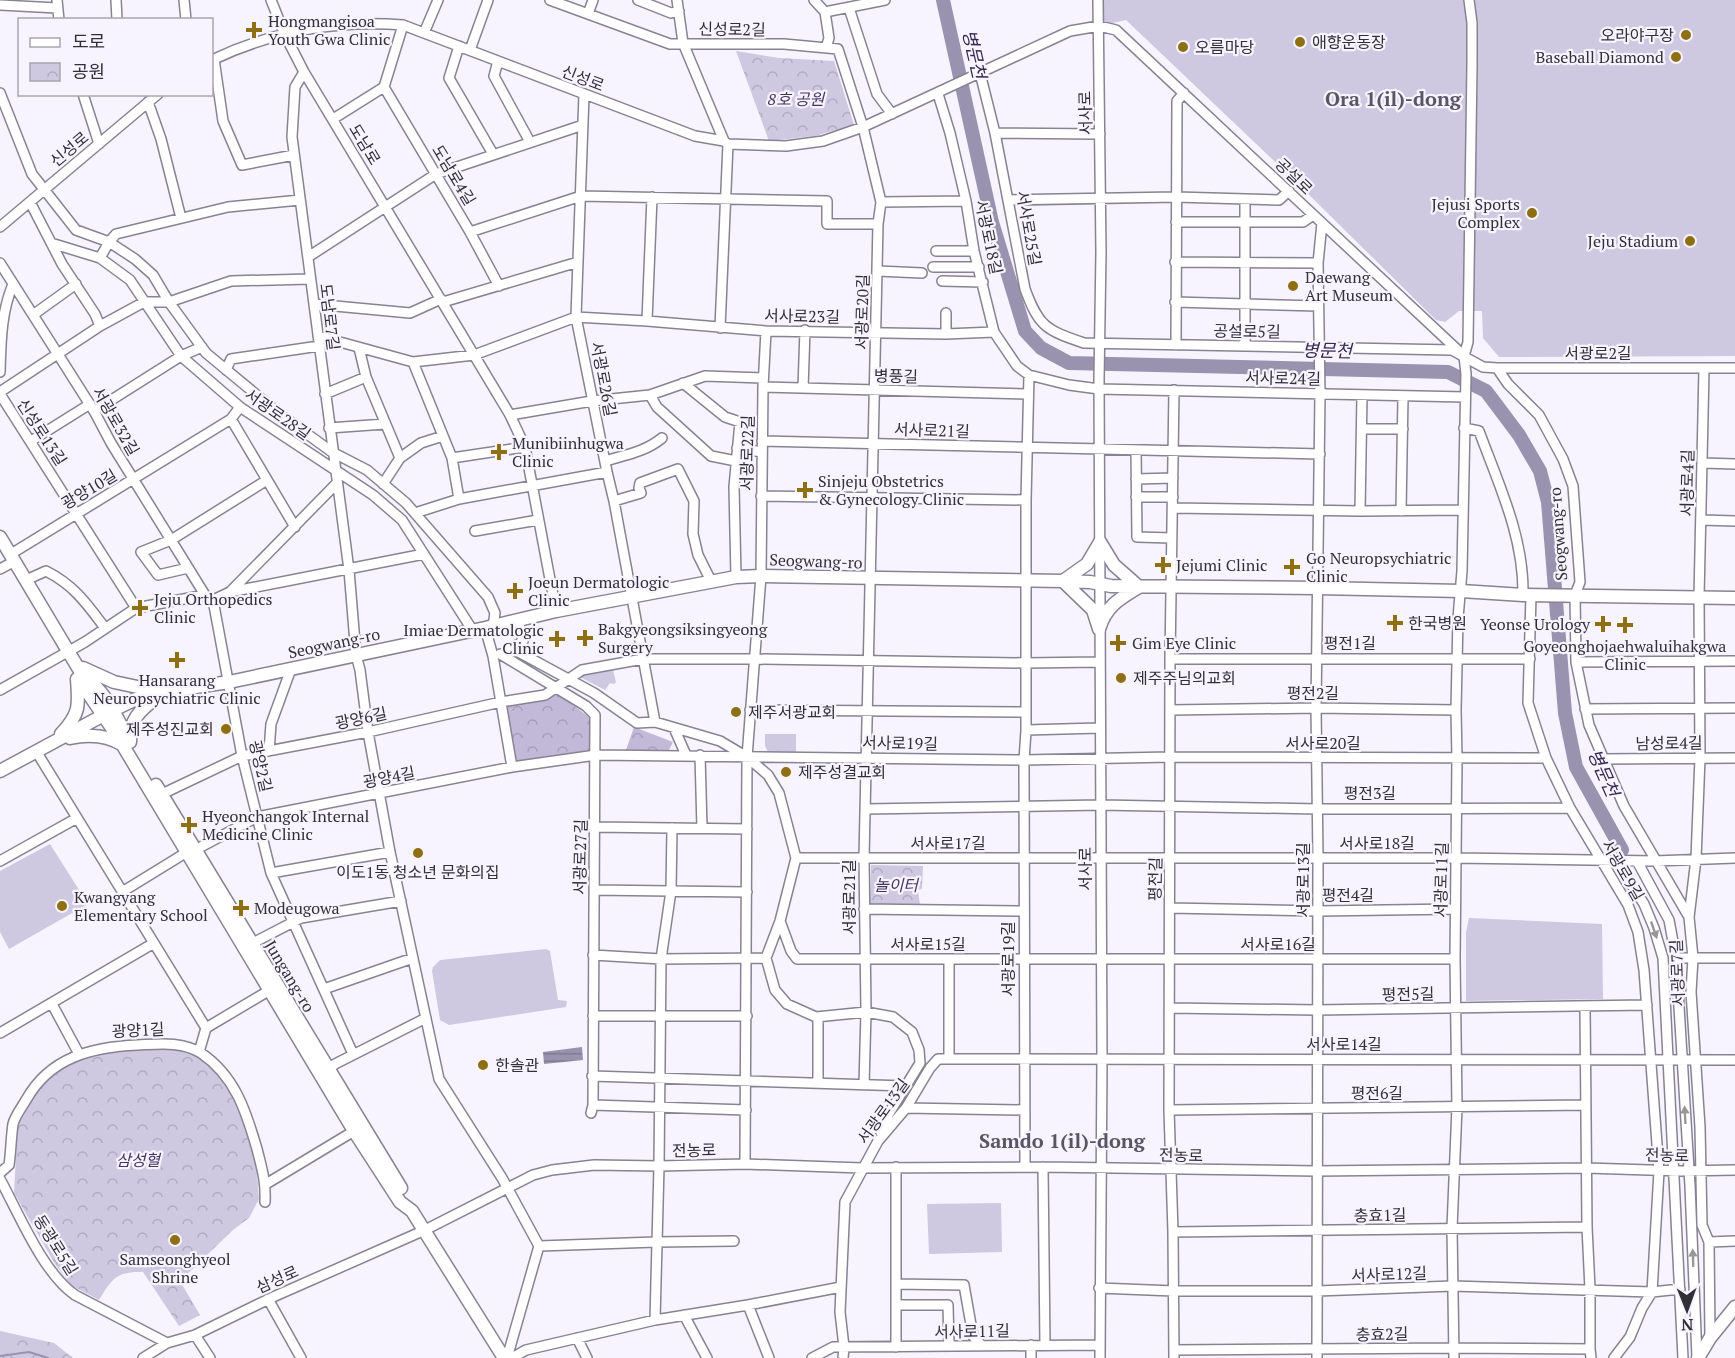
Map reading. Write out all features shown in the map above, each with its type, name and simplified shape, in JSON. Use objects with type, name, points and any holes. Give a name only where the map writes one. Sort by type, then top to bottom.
[{"type":"main road","name":"Jungang-ro","points":[[0,537],[78,668],[84,687],[108,712],[191,851],[251,944],[407,1199],[407,1205]]},
{"type":"main road","points":[[1100,542],[1114,565],[1138,587],[1121,597],[1107,611],[1099,629],[1093,610],[1062,581],[1087,564],[1100,542]]},
{"type":"main road","name":"Seogwang-ro","points":[[54,742],[136,699],[162,692],[229,682],[556,611],[736,577],[1062,581],[1171,588],[1318,588],[1532,595],[1735,598]]},
{"type":"main road","points":[[54,742],[77,716],[78,668],[114,682],[162,692]]},
{"type":"main road","points":[[0,771],[54,742],[83,735],[104,737],[126,744],[132,722],[141,709],[162,692]]},
{"type":"main road","name":"Jungang-ro","points":[[126,744],[162,794],[191,851],[270,990],[354,1131],[400,1202],[407,1205],[424,1230],[506,1358]]},
{"type":"main road","points":[[1698,1358],[1710,1338],[1735,1307]]},
{"type":"street","points":[[116,0],[117,18]]},
{"type":"street","points":[[184,0],[186,18]]},
{"type":"street","name":"도남로","points":[[271,0],[285,35],[304,72],[510,415],[525,447],[556,611]]},
{"type":"street","points":[[424,33],[438,0]]},
{"type":"street","points":[[470,51],[488,0]]},
{"type":"street","name":"신성로2길","points":[[550,0],[670,44],[784,44],[826,48]]},
{"type":"street","points":[[588,14],[594,0]]},
{"type":"street","points":[[638,0],[671,13],[679,11]]},
{"type":"street","points":[[677,0],[683,43],[726,142],[720,328]]},
{"type":"street","points":[[814,0],[825,12],[829,38],[826,48],[838,49],[863,127]]},
{"type":"street","points":[[825,12],[885,0]]},
{"type":"street","name":"서사로","points":[[1098,0],[1101,449],[1099,629],[1100,1358]]},
{"type":"street","points":[[1461,591],[1466,374],[1464,356],[1468,342],[1472,65],[1472,23],[1469,0]]},
{"type":"street","points":[[0,5],[57,4]]},
{"type":"street","points":[[849,8],[877,94],[892,114]]},
{"type":"street","name":"신성로","points":[[213,60],[239,47],[332,25],[370,22],[403,25],[695,136],[726,142],[786,146],[823,141],[863,127],[976,76]]},
{"type":"street","points":[[333,119],[384,87],[403,25]]},
{"type":"street","points":[[976,76],[1070,30],[1099,26]]},
{"type":"street","name":"공설로","points":[[1099,26],[1116,30],[1464,356]]},
{"type":"street","points":[[459,46],[449,78],[493,154]]},
{"type":"street","points":[[213,60],[223,121],[242,165],[294,155]]},
{"type":"street","points":[[498,61],[494,76],[530,142]]},
{"type":"street","name":"도남로7길","points":[[304,72],[295,87],[292,137],[349,570],[356,655],[390,852],[439,1078],[540,1246]]},
{"type":"street","name":"서사로25길","points":[[976,76],[995,134],[1025,289],[1034,312],[1047,328],[1084,343],[1100,346]]},
{"type":"street","name":"도남로4길","points":[[384,87],[471,232],[499,286]]},
{"type":"street","name":"서광로18길","points":[[940,92],[994,332],[1017,366],[1029,375]]},
{"type":"street","points":[[0,93],[33,174],[75,230],[109,242],[135,259],[153,275],[169,302],[202,346],[226,370],[280,415],[332,452],[367,470],[416,513],[488,597],[495,613],[484,628],[496,655],[512,768]]},
{"type":"street","points":[[1176,345],[1177,101],[1184,93]]},
{"type":"street","name":"서광로26길","points":[[584,94],[576,317],[614,501],[655,723]]},
{"type":"street","points":[[84,96],[99,144]]},
{"type":"street","name":"신성로","points":[[0,227],[156,96]]},
{"type":"street","points":[[148,102],[161,139],[181,218]]},
{"type":"street","points":[[308,257],[384,205],[436,174],[583,125]]},
{"type":"street","name":"서광로20길","points":[[863,127],[881,202],[872,579]]},
{"type":"street","points":[[995,134],[1100,134]]},
{"type":"street","points":[[1009,200],[1176,197],[1279,200],[1289,191]]},
{"type":"street","points":[[471,232],[581,196],[827,201],[827,224],[879,224]]},
{"type":"street","points":[[647,321],[652,197]]},
{"type":"street","points":[[100,258],[116,234],[228,207],[300,200]]},
{"type":"street","points":[[1245,200],[1245,345]]},
{"type":"street","points":[[881,202],[966,201]]},
{"type":"street","points":[[30,202],[75,284],[96,314],[100,326]]},
{"type":"street","points":[[1176,222],[1304,222],[1313,215]]},
{"type":"street","name":"서광로13길","points":[[1317,1354],[1316,607],[1320,454],[1318,263],[1322,223]]},
{"type":"street","name":"서광로28길","points":[[51,243],[100,258],[130,280],[181,356],[240,407],[374,495],[402,520],[424,554],[484,628]]},
{"type":"street","points":[[936,250],[974,251]]},
{"type":"street","points":[[314,304],[410,313],[442,301],[578,262]]},
{"type":"street","points":[[1175,262],[1318,263]]},
{"type":"street","name":"서광로32길","points":[[0,263],[92,407],[111,443],[188,568],[209,598]]},
{"type":"street","points":[[933,267],[979,267]]},
{"type":"street","points":[[878,271],[922,273]]},
{"type":"street","points":[[0,393],[100,326],[144,302],[169,302],[231,281],[310,279]]},
{"type":"street","points":[[942,281],[982,282]]},
{"type":"street","points":[[0,372],[2,322],[13,284]]},
{"type":"street","points":[[33,315],[75,284]]},
{"type":"street","points":[[1175,302],[1318,306]]},
{"type":"street","points":[[946,314],[946,334]]},
{"type":"street","name":"서사로23길","points":[[412,362],[474,355],[576,317],[766,331],[946,334],[994,332]]},
{"type":"street","points":[[803,388],[805,330]]},
{"type":"street","name":"서광로22길","points":[[745,1164],[747,757],[761,576],[763,383],[766,331]]},
{"type":"street","points":[[226,370],[231,359],[318,341],[359,348],[412,362],[452,458],[459,499]]},
{"type":"street","name":"공설로5길","points":[[1100,346],[1245,345],[1319,351],[1452,350],[1464,356]]},
{"type":"street","points":[[30,441],[202,346]]},
{"type":"street","points":[[359,348],[366,377],[400,458]]},
{"type":"street","name":"서광로2길","points":[[1464,356],[1482,368],[1735,368]]},
{"type":"street","name":"Seogwang-ro","points":[[1497,368],[1508,384],[1539,415],[1563,459],[1573,486],[1580,582],[1575,595]]},
{"type":"street","name":"서광로4길","points":[[1689,917],[1696,859],[1700,758],[1699,597],[1704,369]]},
{"type":"street","points":[[1026,581],[1029,375],[1069,385],[1099,385]]},
{"type":"street","name":"병풍길","points":[[510,415],[592,401],[650,396],[705,376],[803,388],[1028,393]]},
{"type":"street","points":[[325,394],[366,377]]},
{"type":"street","points":[[683,383],[724,417],[740,422],[734,487],[736,577]]},
{"type":"street","name":"서사로24길","points":[[1099,385],[1174,390],[1320,391],[1362,395],[1465,397]]},
{"type":"street","name":"평전길","points":[[1174,390],[1169,958],[1169,1110],[1174,1354]]},
{"type":"street","name":"신성로13길","points":[[0,393],[136,608]]},
{"type":"street","points":[[1360,511],[1362,395]]},
{"type":"street","points":[[650,396],[657,407],[711,456],[736,461]]},
{"type":"street","points":[[1401,511],[1403,396]]},
{"type":"street","name":"광양10길","points":[[0,569],[77,514],[231,419],[240,407]]},
{"type":"street","points":[[231,419],[295,527]]},
{"type":"street","points":[[329,428],[385,424]]},
{"type":"street","name":"서광로9길","points":[[1464,428],[1479,431],[1512,518],[1532,595],[1528,702],[1546,758],[1570,808],[1628,905],[1638,932],[1644,970],[1659,1171],[1652,1292]]},
{"type":"street","points":[[1362,429],[1403,429]]},
{"type":"street","points":[[383,484],[400,458],[421,443],[443,436]]},
{"type":"street","points":[[604,461],[636,453],[654,445],[662,438]]},
{"type":"street","name":"서사로21길","points":[[762,441],[1320,454]]},
{"type":"street","points":[[452,458],[525,447]]},
{"type":"street","points":[[737,448],[762,452]]},
{"type":"street","points":[[1136,450],[1137,537],[1172,538]]},
{"type":"street","points":[[1703,463],[1735,464]]},
{"type":"street","points":[[614,501],[641,493],[640,483],[678,469],[694,501],[693,534],[698,555],[711,581]]},
{"type":"street","points":[[416,513],[459,499],[607,472]]},
{"type":"street","points":[[1136,479],[1173,478]]},
{"type":"street","points":[[188,568],[158,575],[141,552],[171,540],[267,480]]},
{"type":"street","points":[[230,592],[337,483]]},
{"type":"street","points":[[761,496],[874,500],[1026,501]]},
{"type":"street","points":[[1136,497],[1173,497]]},
{"type":"street","points":[[1173,508],[1318,511],[1463,510]]},
{"type":"street","points":[[475,531],[538,520]]},
{"type":"street","points":[[1702,520],[1735,521]]},
{"type":"street","points":[[0,690],[136,608],[209,598],[424,554]]},
{"type":"street","points":[[26,580],[46,571],[53,575],[80,594],[105,628]]},
{"type":"street","name":"서광로21길","points":[[864,1085],[866,1012],[864,858],[872,579]]},
{"type":"street","name":"서광로19길","points":[[1025,1167],[1023,858],[1026,581]]},
{"type":"street","name":"서광로11길","points":[[1454,1353],[1452,1228],[1458,1060],[1455,959],[1456,710],[1458,618],[1461,591]]},
{"type":"street","name":"서광로7길","points":[[1575,595],[1576,662],[1585,709],[1602,759],[1624,806],[1689,917],[1693,958],[1691,992],[1702,1171],[1702,1225],[1709,1242],[1710,1338]]},
{"type":"street","name":"광양2길","points":[[209,598],[271,873],[353,1054]]},
{"type":"street","points":[[496,655],[513,650],[523,641],[518,620]]},
{"type":"street","points":[[513,650],[594,693],[637,723],[655,723],[720,741],[747,757],[768,775],[778,793],[796,858],[780,921],[766,958],[775,990],[787,1004],[818,1017],[866,1012],[893,1017],[912,1032],[920,1050],[920,1063],[888,1115],[878,1141]]},
{"type":"street","points":[[496,655],[586,706],[595,715]]},
{"type":"street","name":"광양6길","points":[[162,794],[243,756],[368,732],[501,702],[545,695],[582,670],[643,659],[754,659]]},
{"type":"street","points":[[754,659],[1099,662]]},
{"type":"street","name":"평전1길","points":[[1170,659],[1530,659]]},
{"type":"street","points":[[1576,662],[1735,661]]},
{"type":"street","points":[[269,751],[271,724],[291,669]]},
{"type":"street","name":"서광로27길","points":[[594,693],[596,755],[592,1109],[659,1107]]},
{"type":"street","name":"평전2길","points":[[1170,710],[1316,708],[1456,710]]},
{"type":"street","points":[[1585,709],[1735,708]]},
{"type":"street","points":[[750,710],[1025,712]]},
{"type":"street","points":[[674,728],[686,755]]},
{"type":"street","points":[[1026,729],[1100,728]]},
{"type":"street","points":[[36,751],[206,1028]]},
{"type":"street","name":"광양4길","points":[[122,892],[191,851],[257,817],[512,768],[596,755]]},
{"type":"street","name":"서사로19길","points":[[596,755],[1024,760],[1100,758]]},
{"type":"street","points":[[700,755],[702,828]]},
{"type":"street","name":"서사로20길","points":[[1100,758],[1546,758]]},
{"type":"street","name":"남성로4길","points":[[1602,759],[1735,758]]},
{"type":"street","name":"평전3길","points":[[1024,808],[1101,806],[1318,809],[1570,808]]},
{"type":"street","points":[[866,809],[1024,808]]},
{"type":"street","points":[[0,861],[77,818]]},
{"type":"street","points":[[595,827],[747,829]]},
{"type":"street","points":[[655,1320],[661,959],[671,891],[672,828]]},
{"type":"street","points":[[271,873],[390,852]]},
{"type":"street","name":"서사로17길","points":[[796,858],[1100,858]]},
{"type":"street","name":"서사로18길","points":[[1100,858],[1456,858],[1655,861]]},
{"type":"street","points":[[1655,861],[1735,858]]},
{"type":"street","points":[[1616,860],[1644,904],[1663,958],[1683,1358]]},
{"type":"street","points":[[1637,861],[1669,920],[1676,958],[1698,1358]]},
{"type":"street","points":[[594,890],[747,892]]},
{"type":"street","points":[[251,944],[301,918],[401,901]]},
{"type":"street","name":"평전4길","points":[[1170,908],[1455,909]]},
{"type":"street","points":[[864,909],[1023,911]]},
{"type":"street","name":"서사로15길","points":[[780,921],[791,951],[797,959],[1100,959]]},
{"type":"street","points":[[0,1033],[154,943]]},
{"type":"street","points":[[593,955],[661,959],[766,958]]},
{"type":"street","points":[[324,989],[413,958]]},
{"type":"street","points":[[1676,958],[1735,958]]},
{"type":"street","points":[[949,959],[949,1059]]},
{"type":"street","name":"서사로16길","points":[[1100,959],[1455,959]]},
{"type":"street","points":[[199,1052],[206,1028],[270,990]]},
{"type":"street","points":[[52,1004],[79,1054]]},
{"type":"street","name":"평전5길","points":[[1170,1008],[1317,1010],[1647,1005]]},
{"type":"street","points":[[1585,1007],[1587,1227],[1591,1354]]},
{"type":"street","points":[[593,1016],[660,1018],[747,1016]]},
{"type":"street","points":[[818,1017],[818,1083]]},
{"type":"street","points":[[328,1069],[426,1018]]},
{"type":"street","name":"광양1길","points":[[0,1173],[9,1165],[14,1122],[33,1088],[44,1074],[79,1054],[108,1046],[171,1043],[199,1052],[222,1071],[237,1091],[247,1114],[266,1184],[265,1202]]},
{"type":"street","name":"서사로14길","points":[[1101,1060],[1170,1058],[1735,1060]]},
{"type":"street","name":"서광로13길","points":[[843,1358],[840,1312],[845,1202],[878,1141],[906,1108],[930,1068],[938,1059],[1101,1060]]},
{"type":"street","points":[[920,1063],[930,1068]]},
{"type":"street","points":[[592,1076],[906,1086]]},
{"type":"street","name":"평전6길","points":[[1169,1110],[1586,1105]]},
{"type":"street","points":[[659,1107],[746,1110]]},
{"type":"street","points":[[906,1108],[1024,1110]]},
{"type":"street","points":[[266,1184],[354,1131]]},
{"type":"street","name":"전농로","points":[[424,1230],[533,1175],[552,1170],[594,1165],[745,1164],[862,1168],[1043,1167],[1316,1171],[1586,1168],[1659,1171],[1735,1170]]},
{"type":"street","points":[[896,1167],[896,1347]]},
{"type":"street","points":[[1043,1167],[1045,1345]]},
{"type":"street","name":"동광로5길","points":[[0,1179],[53,1276],[63,1287],[167,1343]]},
{"type":"street","name":"충효1길","points":[[1173,1232],[1587,1227]]},
{"type":"street","name":"삼성로","points":[[143,1358],[167,1343],[195,1335],[268,1299],[424,1230]]},
{"type":"street","points":[[506,1358],[540,1246],[734,1241]]},
{"type":"street","points":[[1709,1242],[1735,1241]]},
{"type":"street","points":[[896,1284],[964,1285],[973,1336],[982,1346]]},
{"type":"street","name":"서사로12길","points":[[1099,1288],[1174,1291],[1317,1291],[1453,1286],[1652,1292],[1680,1289]]},
{"type":"street","points":[[512,1358],[526,1350],[655,1320],[841,1287]]},
{"type":"street","points":[[1614,1358],[1630,1337],[1642,1308],[1652,1292]]},
{"type":"street","points":[[268,1299],[301,1358]]},
{"type":"street","points":[[748,1305],[769,1358]]},
{"type":"street","points":[[896,1305],[948,1305],[949,1346]]},
{"type":"street","points":[[684,1315],[705,1357]]},
{"type":"street","points":[[195,1335],[210,1358]]},
{"type":"street","points":[[577,1338],[587,1358]]},
{"type":"street","points":[[1031,1345],[1031,1358]]},
{"type":"street","name":"서사로11길","points":[[812,1358],[833,1347],[1100,1345]]},
{"type":"street","points":[[915,1346],[915,1358]]},
{"type":"street","points":[[863,1358],[866,1347]]},
{"type":"street","name":"충효2길","points":[[1174,1354],[1591,1354]]},
{"type":"green space","name":"Jejusi Sports Complex","points":[[1098,0],[1735,0],[1735,356],[1499,357],[1483,338],[1482,311],[1459,311],[1445,322],[1436,320],[1293,179],[1126,20],[1099,26]]},
{"type":"green space","name":"8호 공원","points":[[736,51],[779,58],[834,61],[854,125],[815,136],[769,141]]},
{"type":"green space","points":[[613,670],[616,682],[610,683],[605,690],[580,677],[584,673]]},
{"type":"green space","points":[[557,693],[589,717],[590,750],[517,762],[506,705],[545,698]]},
{"type":"green space","points":[[634,727],[673,742],[669,750],[626,750]]},
{"type":"green space","points":[[765,734],[796,734],[796,754],[769,754],[765,746]]},
{"type":"green space","points":[[50,844],[88,904],[9,949],[0,932],[0,871]]},
{"type":"green space","name":"놀이터","points":[[871,865],[923,866],[922,889],[918,890],[920,905],[870,904]]},
{"type":"green space","points":[[1469,918],[1602,924],[1603,999],[1466,1001],[1466,932]]},
{"type":"green space","points":[[546,949],[550,951],[558,1000],[567,1001],[566,1007],[449,1025],[440,1020],[432,971],[440,960]]},
{"type":"green space","name":"삼성혈","points":[[172,1047],[200,1055],[219,1073],[238,1100],[256,1163],[259,1199],[249,1218],[233,1230],[180,1281],[200,1315],[179,1326],[143,1272],[127,1273],[116,1278],[99,1300],[71,1285],[55,1264],[14,1193],[18,1119],[39,1084],[84,1055],[110,1049]]},
{"type":"green space","points":[[1001,1203],[1002,1252],[929,1254],[927,1204]]},
{"type":"green space","points":[[0,1331],[54,1343],[73,1358],[0,1358]]},
{"type":"shaded area","points":[[582,1047],[583,1060],[544,1064],[543,1052]]},
{"type":"waterway","name":"병문천","points":[[943,0],[992,222],[1025,331],[1041,348],[1069,363],[1448,372],[1486,391],[1519,435],[1540,471],[1548,502],[1565,713],[1576,767],[1622,850]]},
{"type":"waterway","points":[[0,1356],[29,1352],[48,1358]]},
{"type":"place","name":"Hongmangisoa Youth Gwa Clinic","points":[[254,30]]},
{"type":"place","name":"오라야구장","points":[[1686,35]]},
{"type":"place","name":"애향운동장","points":[[1300,42]]},
{"type":"place","name":"오름마당","points":[[1183,47]]},
{"type":"place","name":"Baseball Diamond","points":[[1676,57]]},
{"type":"place","name":"Jejusi Sports Complex","points":[[1532,213]]},
{"type":"place","name":"Jeju Stadium","points":[[1690,241]]},
{"type":"place","name":"Daewang Art Museum","points":[[1293,286]]},
{"type":"place","name":"Munibiinhugwa Clinic","points":[[499,452]]},
{"type":"place","name":"Sinjeju Obstetrics & Gynecology Clinic","points":[[805,490]]},
{"type":"place","name":"Jejumi Clinic","points":[[1163,565]]},
{"type":"place","name":"Go Neuropsychiatric Clinic","points":[[1292,567]]},
{"type":"place","name":"Joeun Dermatologic Clinic","points":[[515,591]]},
{"type":"place","name":"Jeju Orthopedics Clinic","points":[[140,608]]},
{"type":"place","name":"한국병원","points":[[1395,623]]},
{"type":"place","name":"Yeonse Urology","points":[[1603,624]]},
{"type":"place","name":"Goyeonghojaehwaluihakgwa Clinic","points":[[1625,625]]},
{"type":"place","name":"Bakgyeongsiksingyeong Surgery","points":[[585,638]]},
{"type":"place","name":"Imiae Dermatologic Clinic","points":[[557,639]]},
{"type":"place","name":"Gim Eye Clinic","points":[[1118,643]]},
{"type":"place","name":"Hansarang Neuropsychiatric Clinic","points":[[177,660]]},
{"type":"place","name":"제주주님의교회","points":[[1121,678]]},
{"type":"place","name":"제주서광교회","points":[[736,712]]},
{"type":"place","name":"제주성진교회","points":[[226,729]]},
{"type":"place","name":"제주성결교회","points":[[786,772]]},
{"type":"place","name":"Hyeonchangok Internal Medicine Clinic","points":[[189,825]]},
{"type":"place","name":"이도1동 청소년 문화의집","points":[[418,853]]},
{"type":"place","name":"Kwangyang Elementary School","points":[[62,906]]},
{"type":"place","name":"Modeugowa","points":[[241,908]]},
{"type":"place","name":"한솔관","points":[[483,1065]]},
{"type":"place","name":"Samseonghyeol Shrine","points":[[175,1240]]},
{"type":"district","name":"Ora 1(il)-dong","points":[[1393,99]]},
{"type":"district","name":"Samdo 1(il)-dong","points":[[1062,1141]]}]
